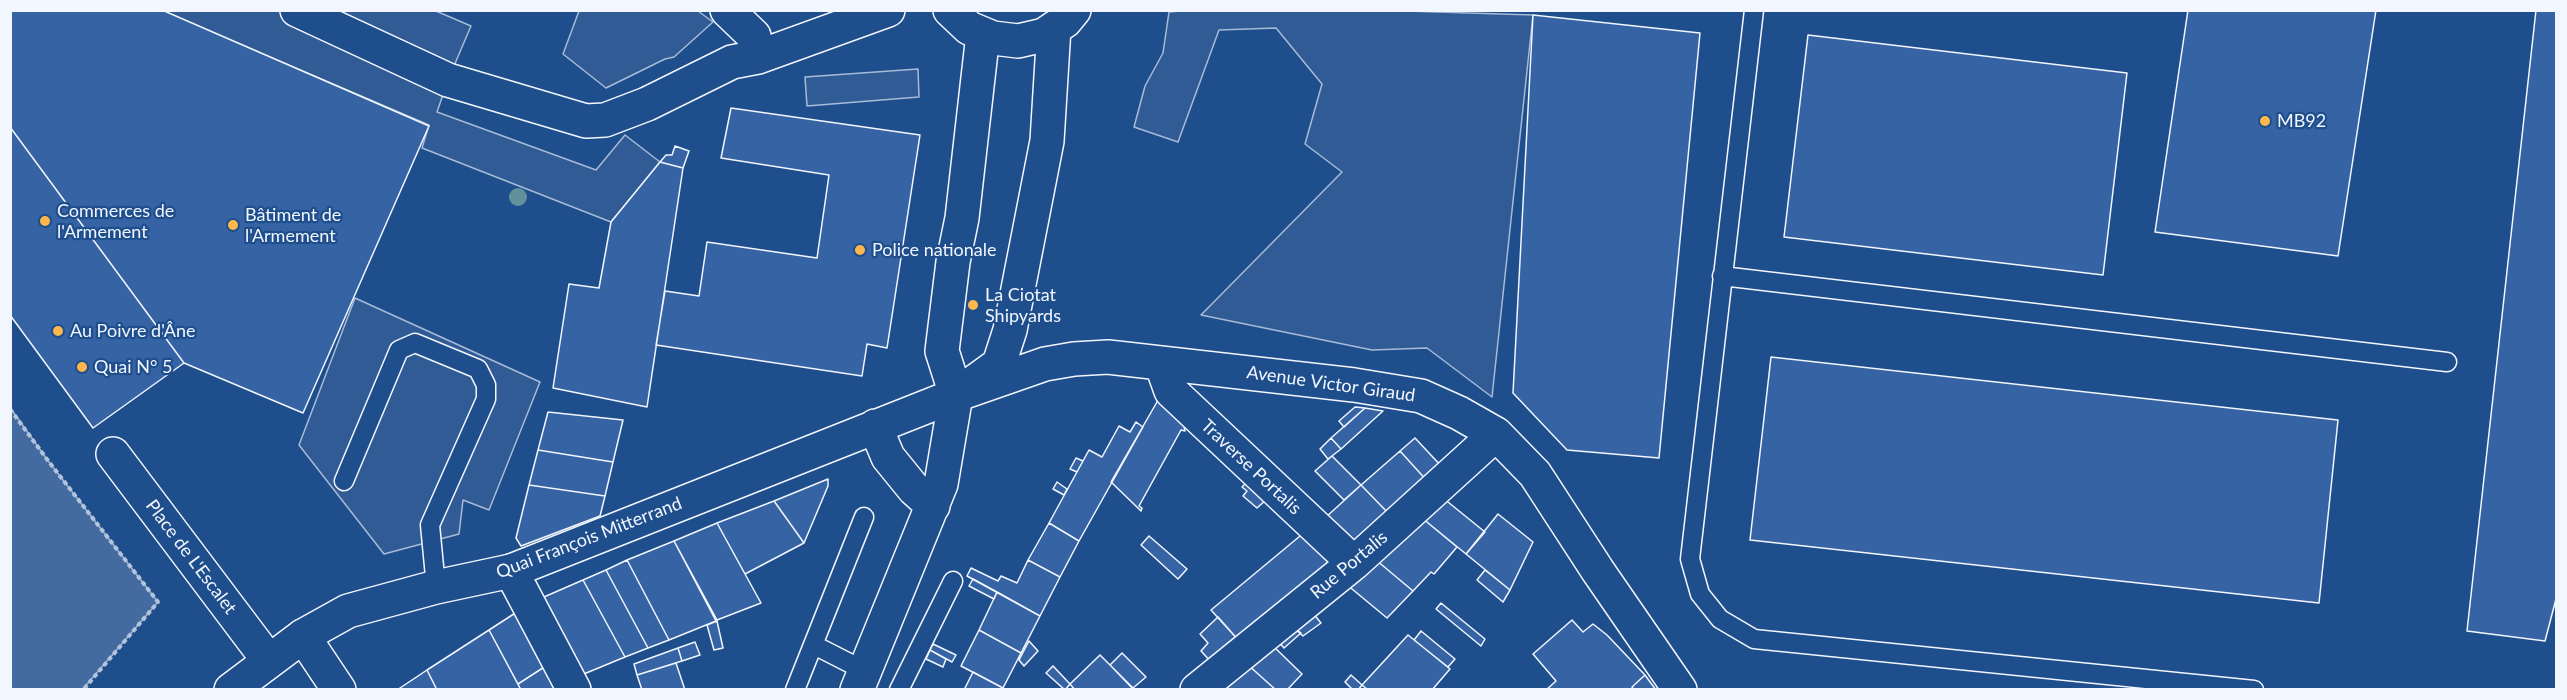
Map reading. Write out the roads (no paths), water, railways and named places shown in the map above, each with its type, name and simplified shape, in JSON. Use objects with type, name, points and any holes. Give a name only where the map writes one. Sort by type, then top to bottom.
[{"type":"street","points":[[297,10],[448,80],[586,121],[605,120],[647,104],[732,62],[758,57],[888,10]]},
{"type":"street","points":[[727,10],[754,36],[758,57]]},
{"type":"street","points":[[950,10],[969,28],[993,39],[1018,41],[1044,35],[1064,19]]},
{"type":"street","points":[[956,395],[999,364],[1010,330],[1047,141],[1064,19]]},
{"type":"street","points":[[861,680],[941,484],[956,395],[942,351],[952,272],[962,218],[983,34]]},
{"type":"street","name":"Avenue Victor Giraud","points":[[956,395],[1045,364],[1108,357],[1354,385],[1421,396],[1459,413],[1496,434],[1535,474],[1680,690]]},
{"type":"street","name":"Traverse Portalis","points":[[1161,363],[1171,391],[1354,563]]},
{"type":"street","name":"Quai François Mitterrand","points":[[231,690],[303,636],[348,611],[436,587],[510,571],[956,395]]},
{"type":"street","points":[[875,426],[888,457],[914,489],[933,506]]},
{"type":"street","name":"Rue Portalis","points":[[1197,690],[1354,563],[1496,434]]},
{"type":"street","name":"Place de L'Escalet","points":[[113,454],[269,661]]},
{"type":"street","points":[[510,571],[574,690]]},
{"type":"street","points":[[303,636],[339,690]]},
{"type":"lane","points":[[1754,10],[1690,559],[1700,594],[1720,619],[1754,639],[2254,690]]},
{"type":"lane","points":[[1722,276],[2447,362]]},
{"type":"lane","points":[[344,481],[399,350],[415,343],[478,369],[486,385],[486,399],[430,525],[436,587]]},
{"type":"lane","points":[[795,690],[864,517]]},
{"type":"lane","points":[[899,690],[953,581]]},
{"type":"lane","points":[[814,645],[861,680]]},
{"type":"place","name":"MB92","points":[[2265,121]]},
{"type":"place","name":"Commerces de l'Armement","points":[[45,221]]},
{"type":"place","name":"Bâtiment de l'Armement","points":[[233,225]]},
{"type":"place","name":"Police nationale","points":[[860,250]]},
{"type":"place","name":"La Ciotat Shipyards","points":[[973,305]]},
{"type":"place","name":"Au Poivre d'Âne","points":[[58,331]]},
{"type":"place","name":"Quai N° 5","points":[[82,367]]}]
